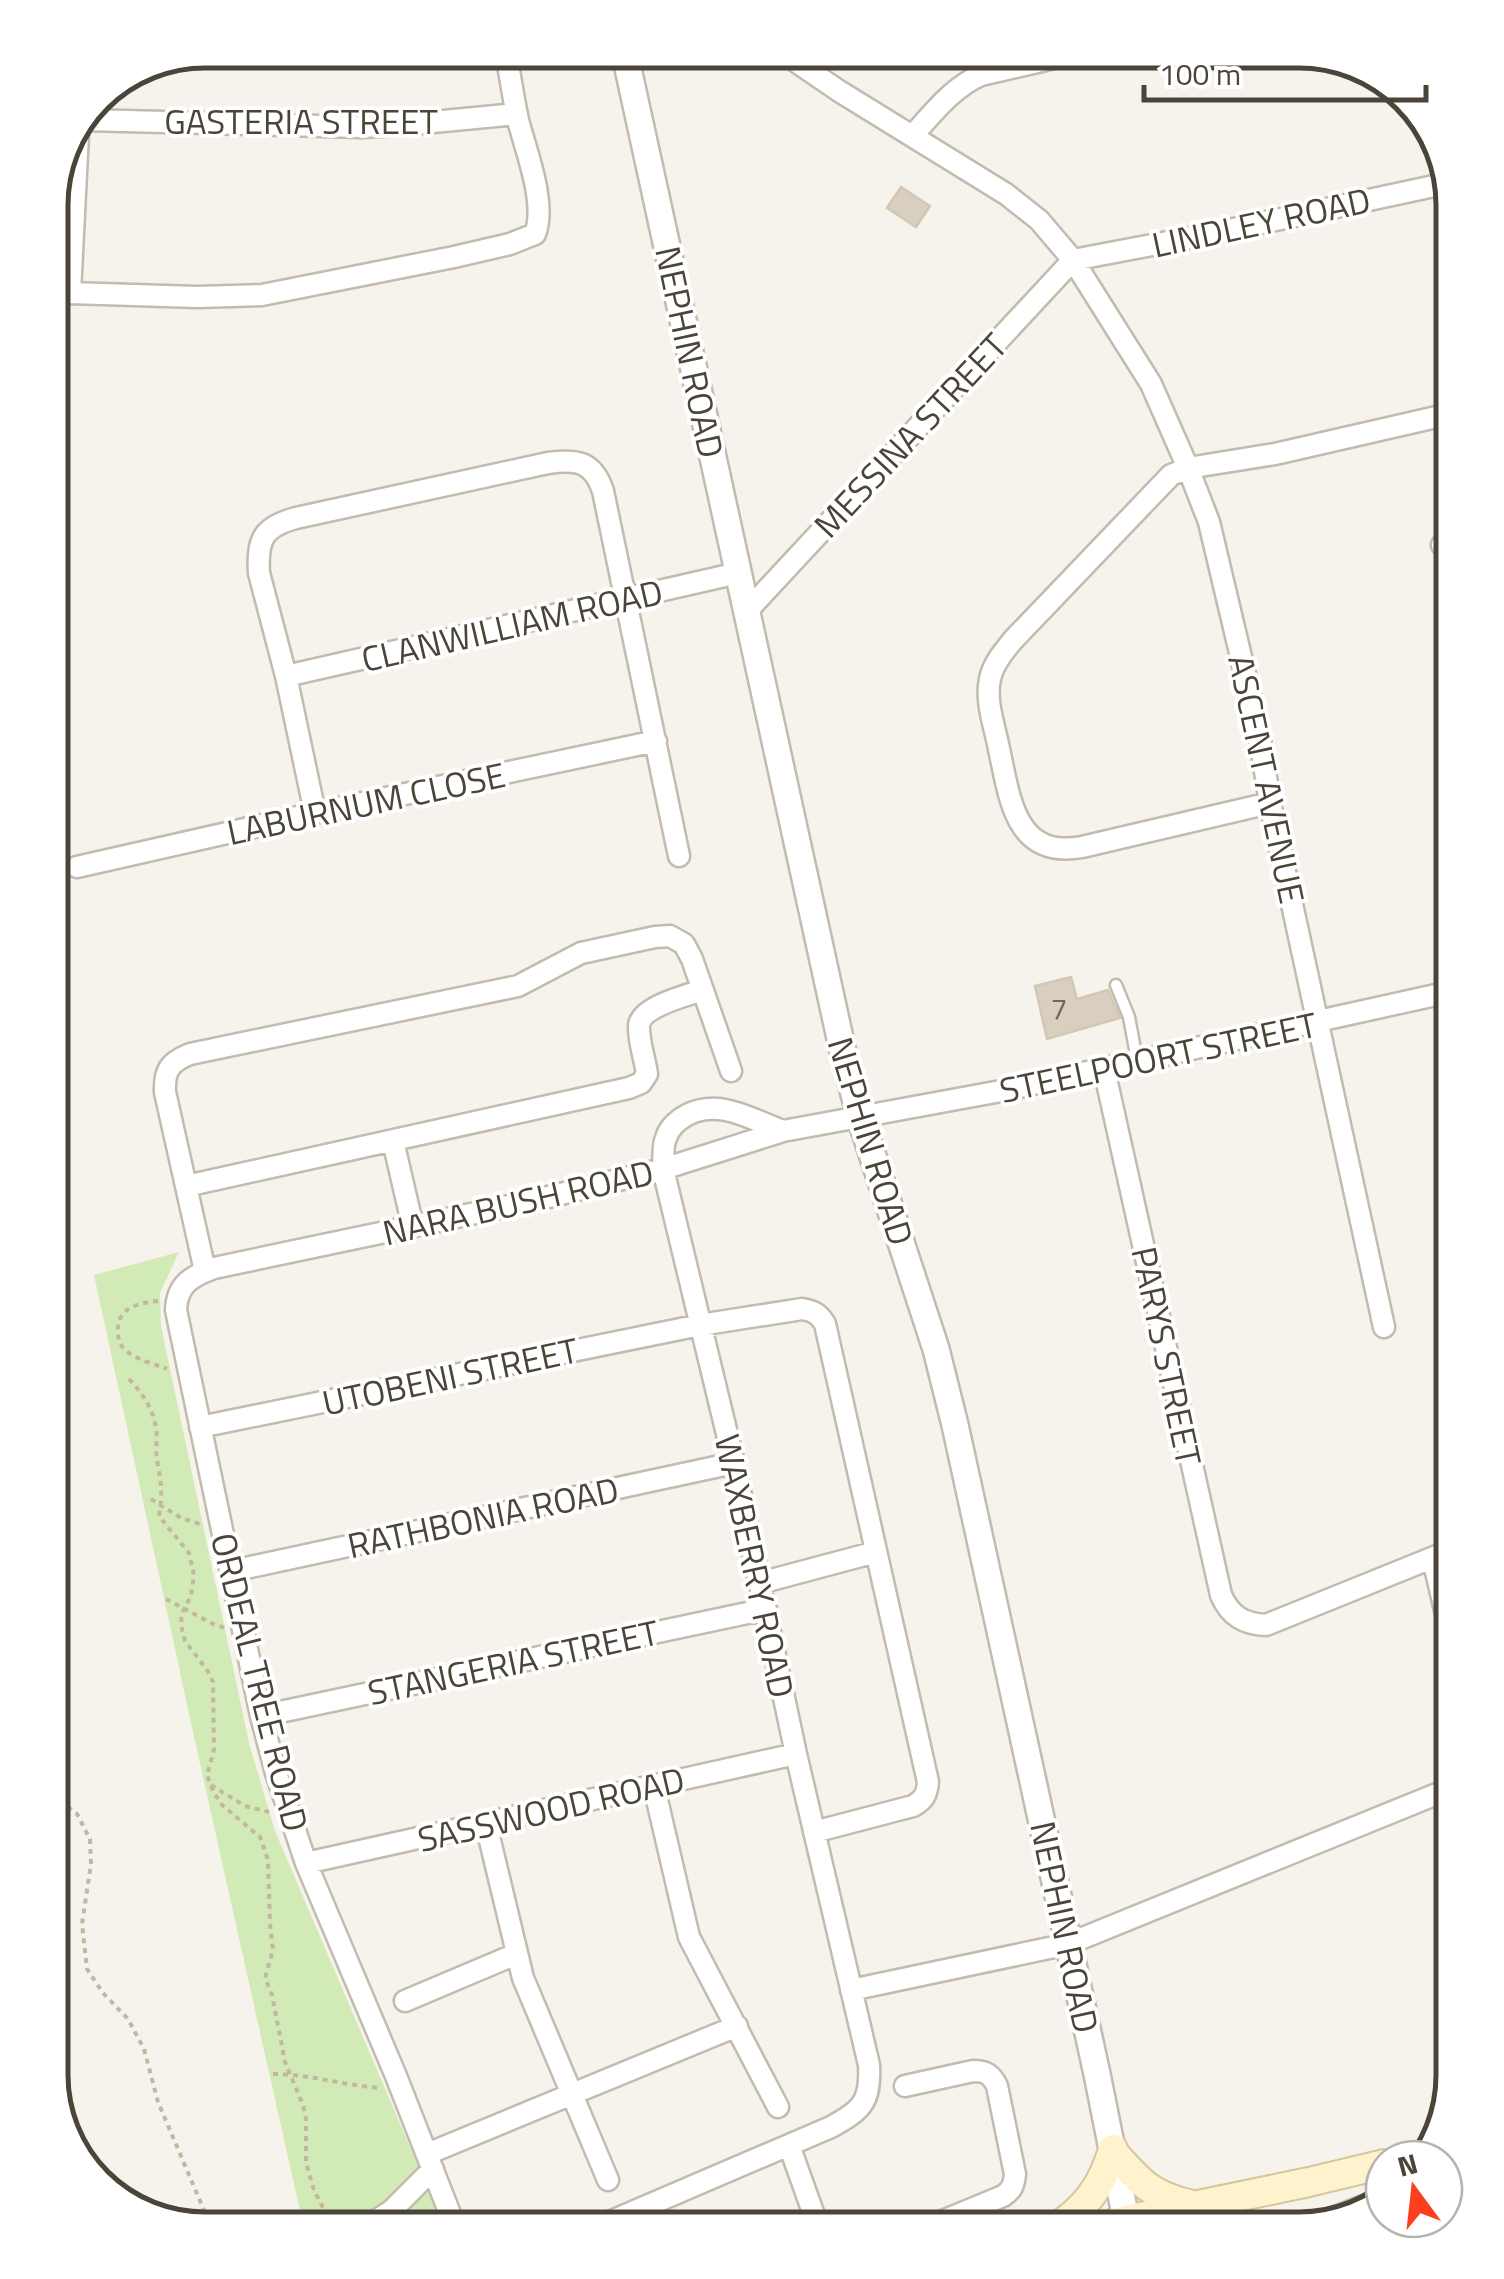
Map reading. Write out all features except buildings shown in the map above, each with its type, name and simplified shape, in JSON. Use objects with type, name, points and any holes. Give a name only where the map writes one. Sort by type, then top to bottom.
[{"type":"main road","points":[[1114,2151],[1140,2183],[1160,2196],[1188,2204],[1207,2204]]},
{"type":"main road","points":[[1077,2212],[1103,2180],[1114,2151]]},
{"type":"main road","points":[[1175,2212],[1364,2169]]},
{"type":"main road","points":[[1239,2212],[1364,2184]]},
{"type":"street","points":[[68,295],[262,295],[454,257],[535,234],[538,203],[508,68]]},
{"type":"street","name":"NEPHIN ROAD","points":[[628,68],[842,1052],[936,1349],[950,1406],[1125,2212]]},
{"type":"street","name":"ASCENT AVENUE","points":[[805,68],[1006,194],[1038,220],[1074,260],[1151,384],[1209,522],[1228,597],[1384,1326]]},
{"type":"street","points":[[913,135],[971,79],[1008,68]]},
{"type":"street","name":"GASTERIA STREET","points":[[98,120],[361,126],[517,114]]},
{"type":"street","points":[[68,224],[75,162]]},
{"type":"street","name":"LINDLEY ROAD","points":[[1074,260],[1435,186]]},
{"type":"street","name":"MESSINA STREET","points":[[747,611],[1074,260]]},
{"type":"street","points":[[1270,803],[1060,850],[1035,839],[1014,813],[989,698],[994,667],[1014,639],[1171,474],[1436,418]]},
{"type":"street","points":[[315,813],[259,573],[260,544],[268,530],[281,522],[548,462],[578,462],[599,479],[606,502],[680,856]]},
{"type":"street","name":"CLANWILLIAM ROAD","points":[[286,676],[738,573]]},
{"type":"street","name":"LABURNUM CLOSE","points":[[78,866],[656,742]]},
{"type":"street","points":[[204,1272],[164,1079],[168,1067],[190,1054],[518,986],[581,952],[670,936],[684,944],[730,1071]]},
{"type":"street","points":[[186,1186],[630,1088],[641,1083],[647,1074],[639,1024],[643,1016],[651,1008],[702,990]]},
{"type":"street","name":"STEELPOORT STREET","points":[[860,1118],[1137,1062],[1436,995]]},
{"type":"street","name":"PARYS STREET","points":[[1104,1069],[1221,1595],[1232,1613],[1256,1625],[1278,1622],[1433,1559]]},
{"type":"street","name":"WAXBERRY ROAD","points":[[783,1131],[729,1109],[692,1112],[677,1120],[665,1139],[663,1169],[734,1462],[796,1754],[869,2065],[870,2084],[858,2111],[831,2128],[789,2145]]},
{"type":"street","name":"NARA BUSH ROAD","points":[[178,1295],[188,1280],[204,1272],[528,1202],[663,1169],[783,1131],[860,1118]]},
{"type":"street","points":[[393,1140],[413,1226]]},
{"type":"street","name":"ORDEAL TREE ROAD","points":[[178,1295],[176,1310],[261,1716],[288,1812],[449,2211]]},
{"type":"street","name":"UTOBENI STREET","points":[[200,1427],[700,1324],[812,1310],[824,1324],[876,1552]]},
{"type":"street","name":"RATHBONIA ROAD","points":[[232,1571],[734,1462]]},
{"type":"street","points":[[760,1583],[876,1552],[928,1782],[922,1801],[914,1806],[814,1832]]},
{"type":"street","points":[[1436,1558],[1436,1572]]},
{"type":"street","name":"STANGERIA STREET","points":[[261,1716],[766,1609]]},
{"type":"street","name":"SASSWOOD ROAD","points":[[306,1863],[796,1754]]},
{"type":"street","points":[[654,1786],[689,1937],[778,2106]]},
{"type":"street","points":[[851,1990],[1068,1944],[1436,1794]]},
{"type":"street","points":[[486,1824],[523,1978],[608,2180]]},
{"type":"street","points":[[405,2001],[516,1954]]},
{"type":"street","points":[[391,2211],[430,2162],[572,2094],[737,2026]]},
{"type":"street","points":[[905,2086],[973,2070],[992,2076],[997,2086],[1014,2183],[1003,2196],[965,2212]]},
{"type":"street","points":[[635,2211],[789,2145],[813,2212]]},
{"type":"lane","points":[[1116,985],[1129,1018],[1137,1062]]},
{"type":"path","points":[[178,1295],[129,1308],[121,1314],[118,1339],[124,1350],[134,1356],[190,1379]]},
{"type":"path","points":[[129,1379],[151,1408],[157,1429],[156,1456],[163,1492],[159,1516],[189,1553],[194,1575],[191,1596],[181,1615],[185,1641],[213,1682],[214,1750],[207,1775],[222,1805],[260,1838],[268,1860],[273,1950],[265,1978],[285,2062],[306,2119],[306,2163],[325,2211]]},
{"type":"path","points":[[151,1500],[194,1523],[222,1526]]},
{"type":"path","points":[[166,1599],[213,1624],[244,1632]]},
{"type":"path","points":[[211,1785],[245,1806],[266,1812],[288,1812]]},
{"type":"path","points":[[67,1806],[77,1814],[90,1839],[92,1864],[82,1924],[87,1969],[128,2019],[144,2048],[158,2102],[204,2211]]},
{"type":"path","points":[[273,2074],[358,2086],[400,2086]]},
{"type":"green space","points":[[179,1252],[160,1293],[161,1326],[249,1743],[275,1831],[437,2211],[300,2211],[94,1275]]}]
